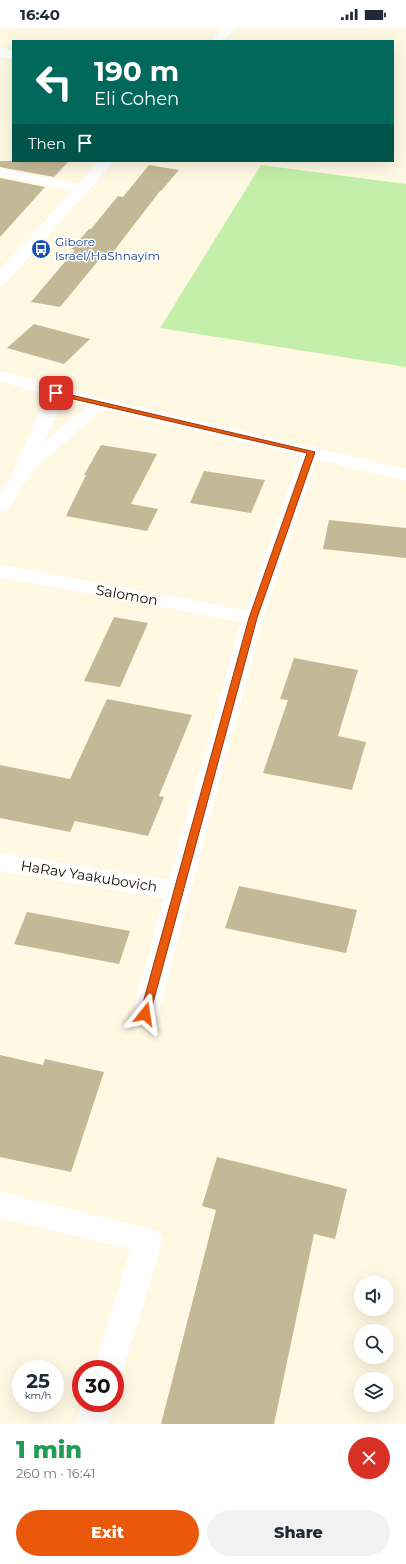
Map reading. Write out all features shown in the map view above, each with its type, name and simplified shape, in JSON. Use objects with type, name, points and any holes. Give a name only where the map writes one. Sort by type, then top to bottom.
[{"type":"street","points":[[218,40],[230,28]]},
{"type":"street","points":[[0,52],[12,55]]},
{"type":"street","points":[[0,280],[106,162]]},
{"type":"street","points":[[0,172],[82,189]]},
{"type":"street","points":[[0,376],[99,404],[406,475]]},
{"type":"street","points":[[0,506],[23,472],[56,393]]},
{"type":"street","points":[[23,472],[99,404]]},
{"type":"street","points":[[145,1014],[177,891],[253,618],[311,452]]},
{"type":"street","name":"Salomon","points":[[0,571],[253,618]]},
{"type":"street","name":"HaRav Yaakubovich","points":[[0,862],[177,891]]},
{"type":"street","points":[[0,1205],[148,1240],[112,1360]]},
{"type":"street","points":[[92,1424],[95,1412]]},
{"type":"green space","points":[[261,165],[406,184],[406,367],[160,328]]},
{"type":"building","points":[[0,161],[68,162],[54,177],[0,167]]},
{"type":"building","points":[[149,165],[179,170],[160,191],[110,256],[103,255],[60,307],[31,302],[75,250],[71,249],[89,229],[91,229],[118,196],[123,197]]},
{"type":"building","points":[[0,178],[45,187],[0,237]]},
{"type":"building","points":[[34,324],[90,339],[64,364],[7,348]]},
{"type":"building","points":[[101,445],[157,454],[131,504],[158,509],[147,531],[66,516],[86,475],[84,475]]},
{"type":"building","points":[[204,471],[265,480],[251,513],[190,503]]},
{"type":"building","points":[[329,520],[406,528],[406,558],[323,549]]},
{"type":"building","points":[[114,617],[148,623],[120,687],[84,681]]},
{"type":"building","points":[[294,658],[358,670],[338,736],[366,742],[352,790],[263,773],[288,700],[280,699]]},
{"type":"building","points":[[107,699],[192,715],[159,796],[164,797],[148,836],[75,821],[70,832],[0,818],[0,765],[70,779]]},
{"type":"building","points":[[239,886],[357,910],[346,953],[225,928]]},
{"type":"building","points":[[27,912],[130,931],[119,964],[14,944]]},
{"type":"building","points":[[0,1055],[43,1065],[45,1059],[104,1072],[71,1172],[0,1157]]},
{"type":"building","points":[[217,1157],[347,1189],[335,1239],[314,1234],[274,1424],[161,1424],[216,1210],[202,1206]]},
{"type":"place","name":"Gibore Israel/HaShnayim","points":[[41,249]]},
{"type":"route","points":[[56,393],[311,452],[253,618],[177,891],[145,1014]]}]
